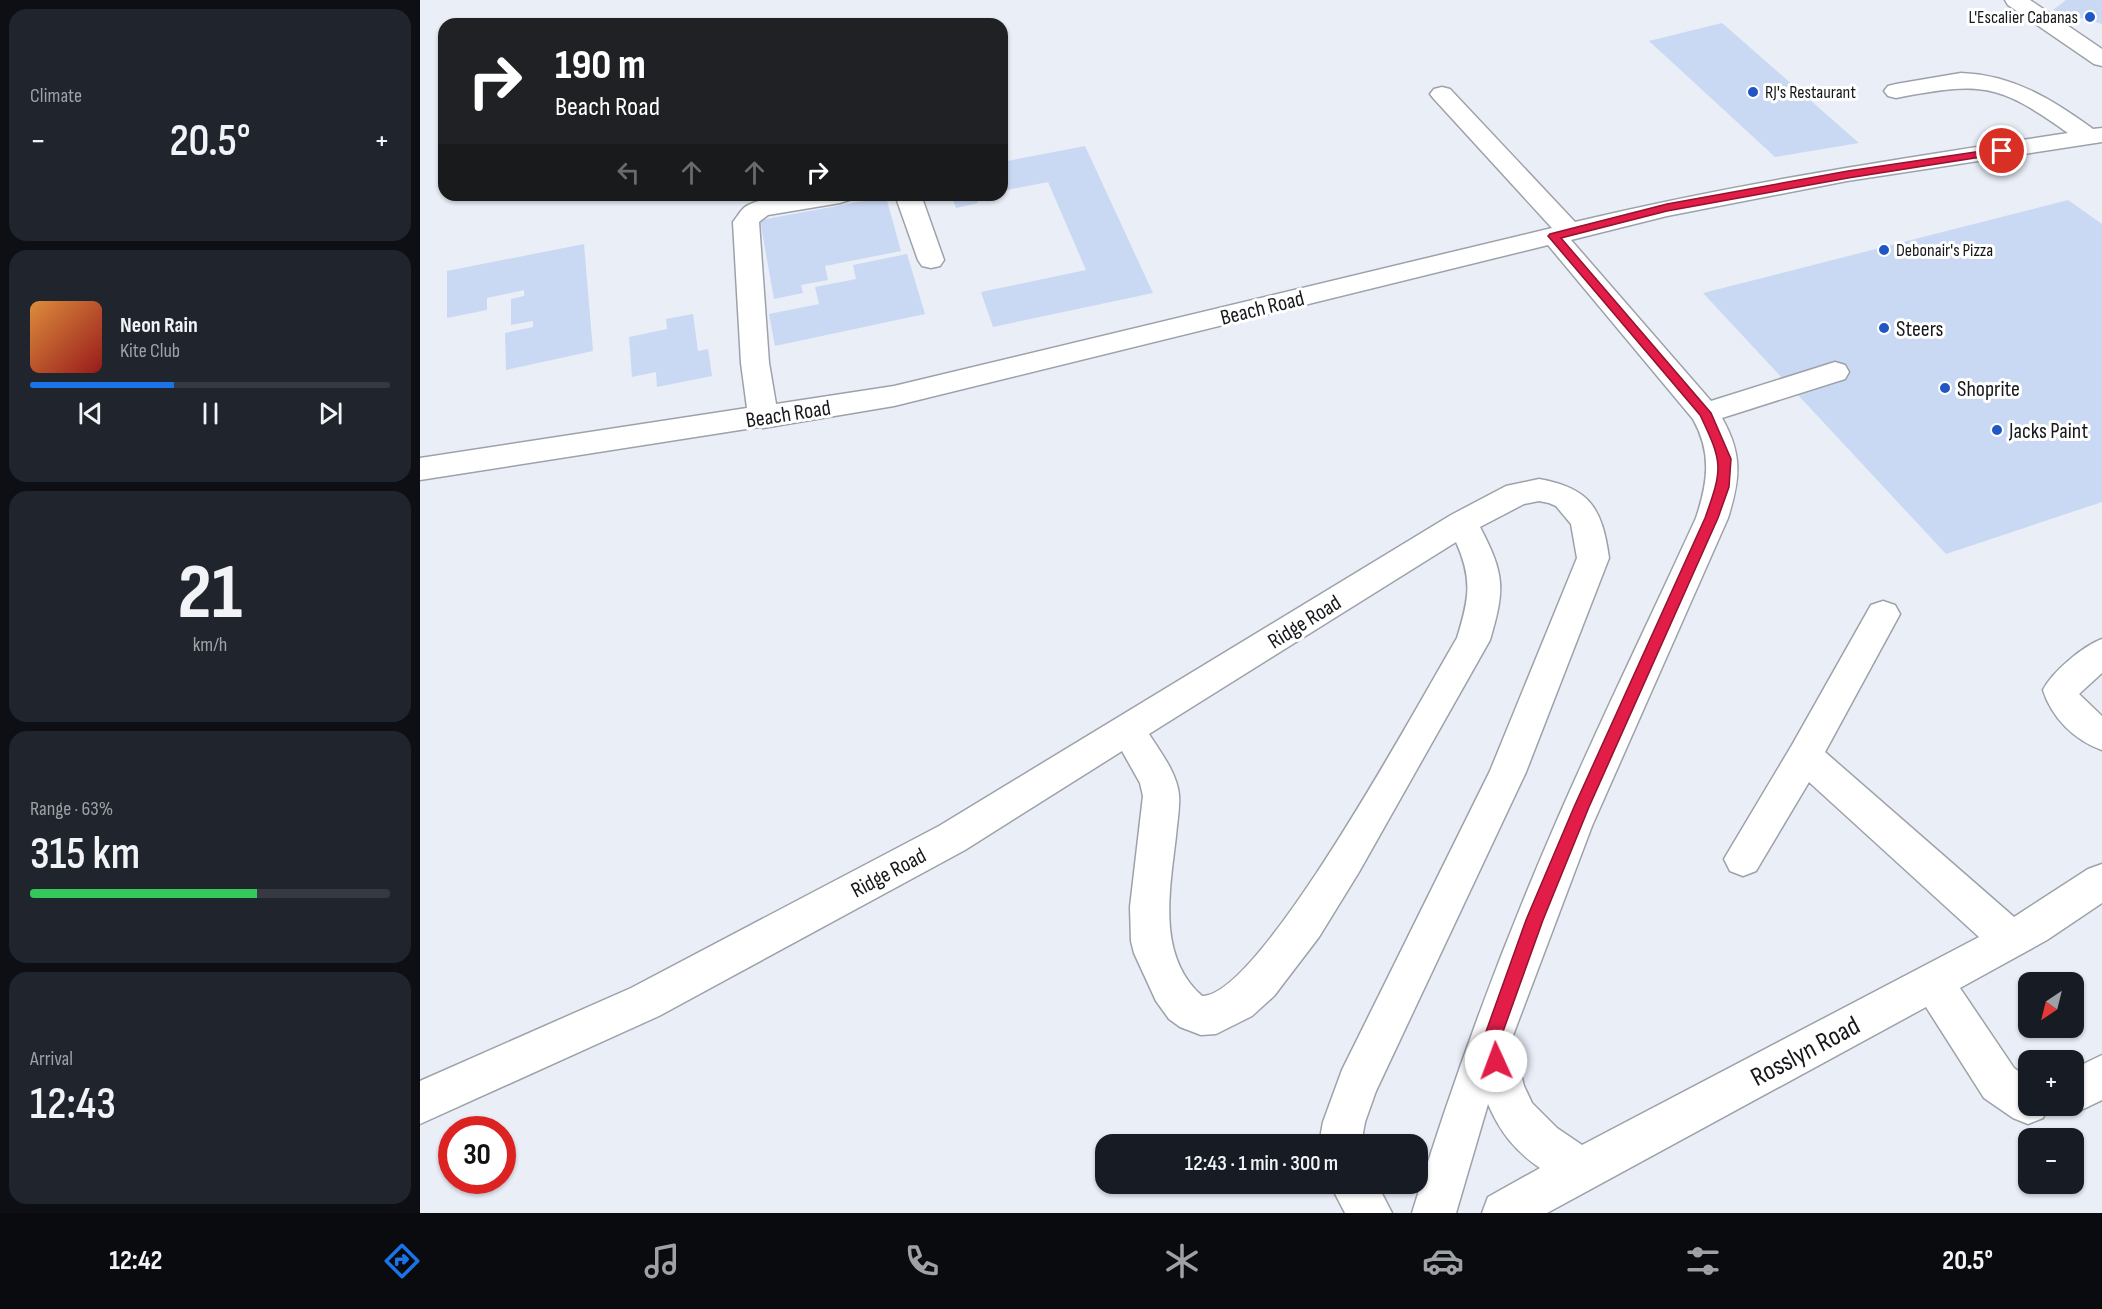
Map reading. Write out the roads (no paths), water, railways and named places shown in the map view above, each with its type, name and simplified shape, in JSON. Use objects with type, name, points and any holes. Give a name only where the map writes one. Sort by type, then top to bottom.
[{"type":"street","points":[[2016,0],[2102,59]]},
{"type":"street","points":[[1896,90],[1961,80],[1990,82],[2028,95],[2096,137]]},
{"type":"street","points":[[1434,1213],[1464,1112],[1534,920],[1573,826],[1712,518],[1722,487],[1725,459],[1715,431],[1705,413],[1562,234],[1442,94]]},
{"type":"street","name":"Beach Road","points":[[420,469],[763,418],[894,396],[1667,208],[1848,174],[2096,137]]},
{"type":"street","points":[[763,418],[755,363],[746,222],[760,209],[806,201]]},
{"type":"street","points":[[910,201],[931,260]]},
{"type":"street","points":[[1705,413],[1835,372]]},
{"type":"street","name":"Ridge Road","points":[[420,1103],[645,1002],[952,838],[1462,523],[1518,494],[1539,490],[1555,493],[1567,498],[1585,519],[1592,543],[1593,558],[1580,596],[1508,772],[1357,1085],[1342,1134]]},
{"type":"street","points":[[1128,730],[1158,780],[1161,796],[1150,914],[1154,951],[1175,995],[1185,1009],[1200,1016],[1216,1014],[1258,986],[1285,954],[1330,885],[1473,640],[1485,599],[1486,575],[1483,563],[1462,523]]},
{"type":"street","points":[[1743,859],[1805,756],[1883,614]]},
{"type":"street","points":[[2102,653],[2060,690],[2067,708],[2102,735]]},
{"type":"street","points":[[1805,756],[2011,940]]},
{"type":"street","name":"Rosslyn Road","points":[[1504,1213],[1581,1168],[2011,940],[2102,881]]},
{"type":"street","points":[[1933,982],[1999,1083],[2018,1095]]},
{"type":"street","points":[[1492,1040],[1500,1082],[1507,1103],[1518,1121],[1553,1152],[1581,1168]]},
{"type":"street","points":[[2084,1087],[2102,1076]]},
{"type":"street","points":[[1358,1194],[1370,1213]]},
{"type":"place","name":"L'Escalier Cabanas","points":[[2090,17]]},
{"type":"place","name":"RJ's Restaurant","points":[[1753,92]]},
{"type":"place","name":"Debonair's Pizza","points":[[1884,250]]},
{"type":"place","name":"Steers","points":[[1884,328]]},
{"type":"place","name":"Shoprite","points":[[1945,388]]},
{"type":"place","name":"Jacks Paint","points":[[1997,430]]}]
